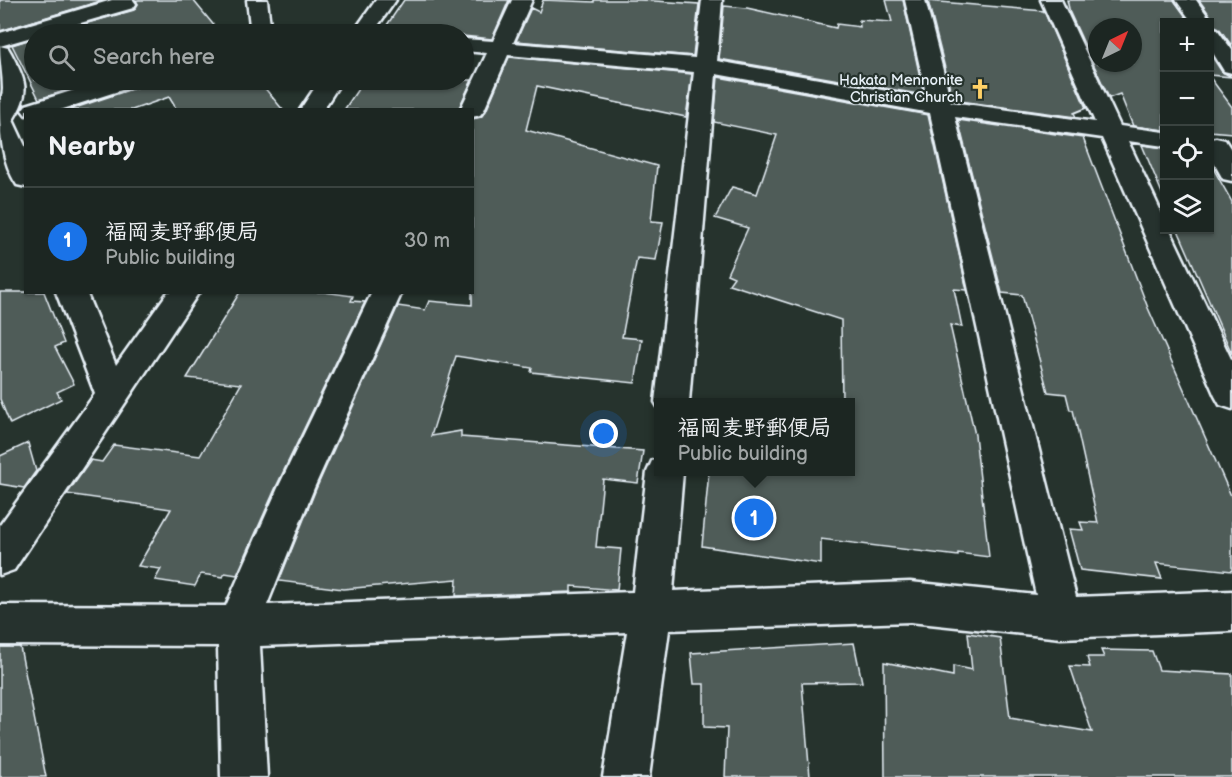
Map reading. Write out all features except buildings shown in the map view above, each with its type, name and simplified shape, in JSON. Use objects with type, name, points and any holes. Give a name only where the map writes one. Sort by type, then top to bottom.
[{"type":"street","points":[[257,0],[260,24]]},
{"type":"street","points":[[369,24],[386,0]]},
{"type":"street","points":[[473,108],[522,0]]},
{"type":"street","points":[[672,398],[712,0]]},
{"type":"street","points":[[915,0],[1061,618]]},
{"type":"street","points":[[1051,0],[1232,396]]},
{"type":"street","points":[[1186,0],[1199,18]]},
{"type":"street","points":[[53,24],[129,1]]},
{"type":"street","points":[[0,40],[24,33]]},
{"type":"street","points":[[1214,40],[1232,66]]},
{"type":"street","points":[[474,46],[706,66],[942,108],[1160,138]]},
{"type":"street","points":[[0,53],[15,82],[14,101],[0,120]]},
{"type":"street","points":[[40,108],[97,90]]},
{"type":"street","points":[[312,108],[325,90]]},
{"type":"street","points":[[0,120],[24,113]]},
{"type":"street","points":[[0,120],[24,174]]},
{"type":"street","points":[[1219,146],[1232,173]]},
{"type":"street","points":[[0,557],[183,294]]},
{"type":"street","points":[[244,777],[238,626],[296,488],[386,294]]},
{"type":"street","points":[[81,296],[112,396]]},
{"type":"street","points":[[626,777],[651,613],[665,476]]},
{"type":"street","points":[[0,625],[238,626],[910,602],[1061,618],[1232,611]]},
{"type":"place","name":"Hakata Mennonite Christian Church","points":[[980,89]]},
{"type":"place","name":"福岡麦野郵便局","points":[[754,518]]}]
